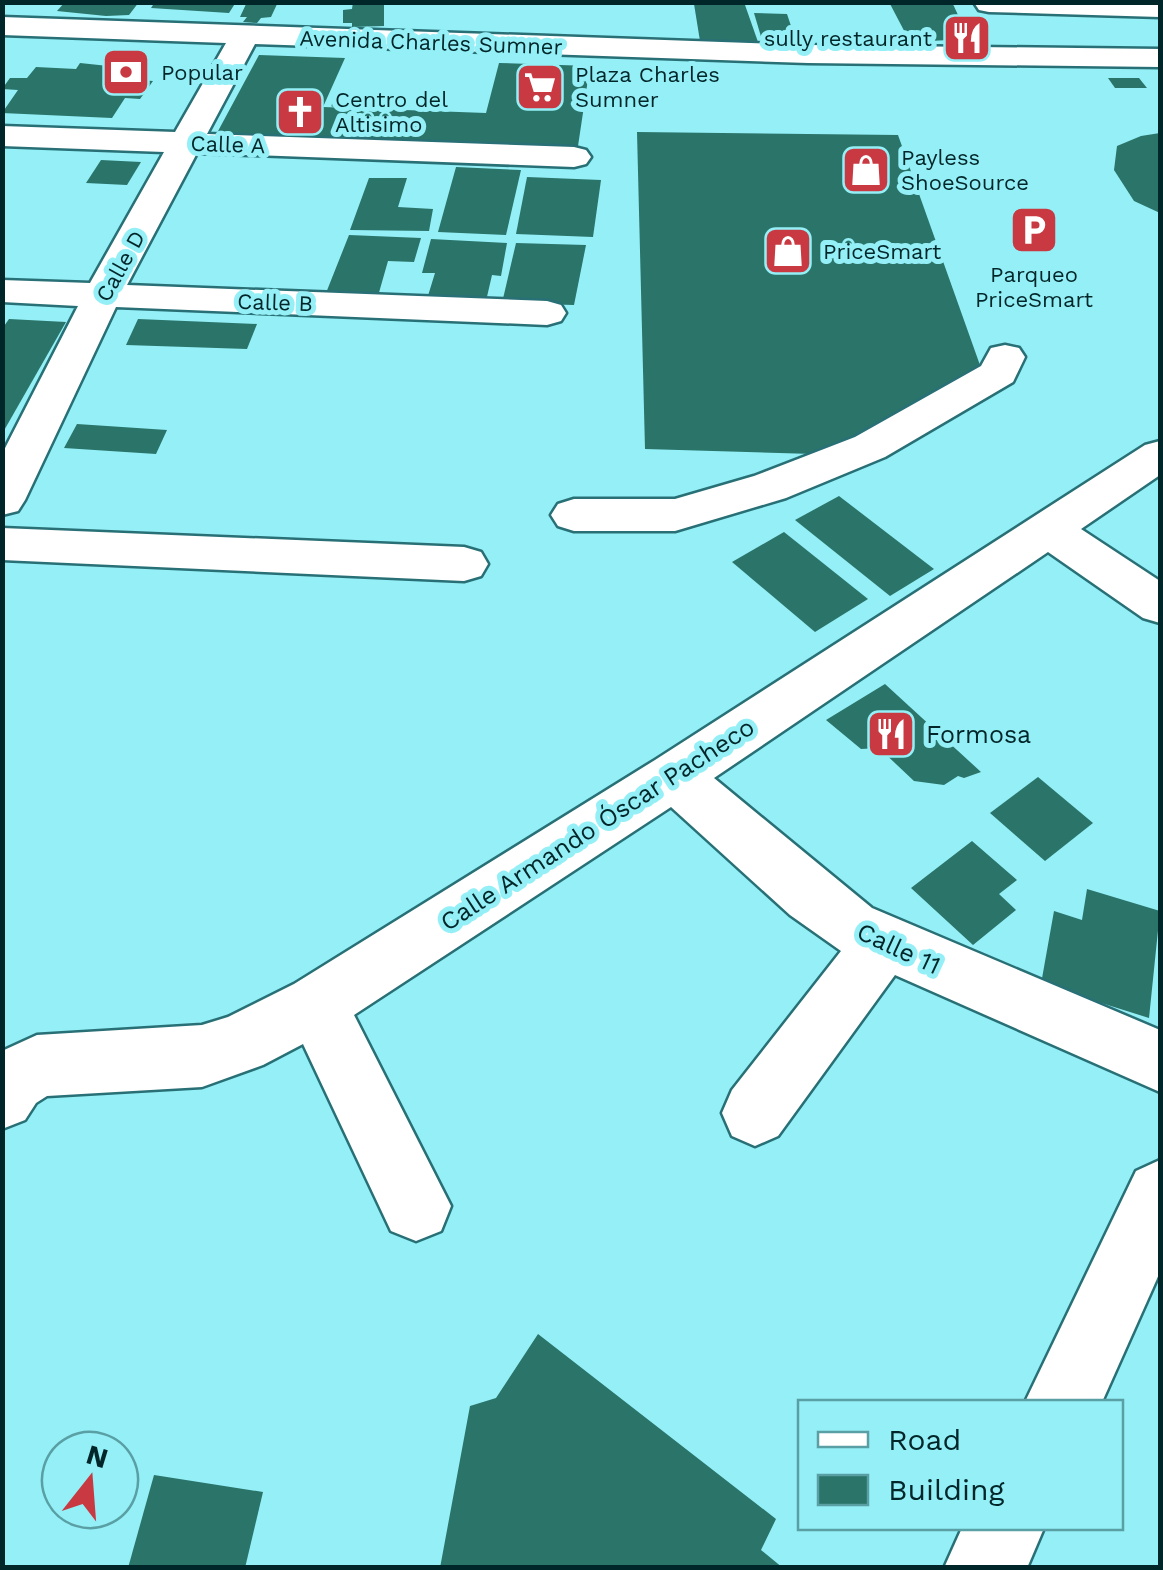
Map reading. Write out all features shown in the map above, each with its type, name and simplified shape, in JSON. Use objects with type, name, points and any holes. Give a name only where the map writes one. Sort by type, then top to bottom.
[{"type":"street","points":[[15,26],[50,2]]},
{"type":"street","points":[[1019,73],[988,3],[1052,5],[1065,27],[1146,17]]},
{"type":"street","name":"Avenida Charles Sumner","points":[[15,26],[245,35],[476,29],[1019,73],[1160,58]]},
{"type":"street","name":"Calle D","points":[[2,500],[103,294],[190,143],[245,35]]},
{"type":"street","name":"Calle A","points":[[2,136],[574,157]]},
{"type":"street","name":"Calle B","points":[[2,291],[547,313]]},
{"type":"street","points":[[574,515],[675,516],[770,487],[870,447],[999,373],[1005,357]]},
{"type":"street","name":"Calle Armando Óscar Pacheco","points":[[2,1098],[13,1081],[37,1066],[202,1056],[240,1044],[316,1005],[674,776],[1160,455]]},
{"type":"street","points":[[1048,528],[1160,604]]},
{"type":"street","points":[[2,544],[464,564]]},
{"type":"street","name":"Calle 11","points":[[674,776],[811,898],[851,927],[1160,1061]]},
{"type":"street","points":[[755,1113],[883,943]]},
{"type":"street","points":[[316,1005],[416,1206]]},
{"type":"street","points":[[1064,1400],[1160,1195]]},
{"type":"street","points":[[986,1568],[1003,1530]]},
{"type":"path","points":[[333,108],[338,94]]},
{"type":"building","points":[[65,2],[139,2],[129,15],[106,16],[57,11]]},
{"type":"building","points":[[155,2],[236,2],[229,13],[151,8]]},
{"type":"building","points":[[247,2],[278,2],[271,17],[261,18],[257,23],[243,22],[247,17],[240,17]]},
{"type":"building","points":[[353,2],[384,2],[384,26],[352,27],[352,23],[343,23],[343,10],[352,9]]},
{"type":"building","points":[[889,2],[952,2],[969,39],[910,42]]},
{"type":"building","points":[[694,4],[745,5],[758,42],[700,41]]},
{"type":"building","points":[[754,13],[787,14],[795,38],[762,40]]},
{"type":"building","name":"Plaza Charles Sumner","points":[[259,55],[345,58],[323,107],[486,113],[499,63],[590,66],[578,146],[217,133]]},
{"type":"building","points":[[80,63],[146,70],[140,80],[153,81],[140,99],[125,98],[112,118],[2,113],[18,90],[2,89],[10,78],[27,78],[36,67],[76,69]]},
{"type":"building","points":[[1108,78],[1139,78],[1147,88],[1115,88]]},
{"type":"building","name":"PriceSmart","points":[[637,132],[898,135],[991,396],[881,456],[645,449]]},
{"type":"building","points":[[1160,133],[1160,213],[1134,201],[1114,170],[1117,146]]},
{"type":"building","points":[[101,160],[141,162],[127,185],[86,183]]},
{"type":"building","points":[[456,167],[521,170],[506,235],[438,232]]},
{"type":"building","points":[[527,177],[601,180],[593,237],[516,234]]},
{"type":"building","points":[[369,178],[407,178],[398,207],[433,209],[429,231],[350,230]]},
{"type":"building","points":[[349,235],[421,238],[414,262],[388,261],[378,296],[326,293]]},
{"type":"building","points":[[431,239],[507,243],[501,276],[492,275],[486,301],[427,299],[435,273],[422,273]]},
{"type":"building","points":[[516,243],[586,245],[574,305],[502,303]]},
{"type":"building","points":[[9,319],[66,322],[2,434],[2,329]]},
{"type":"building","points":[[138,319],[257,324],[247,349],[126,345]]},
{"type":"building","points":[[77,424],[167,430],[156,454],[64,448]]},
{"type":"building","points":[[839,496],[934,569],[890,596],[795,520]]},
{"type":"building","points":[[784,532],[868,599],[815,632],[732,562]]},
{"type":"building","name":"Formosa","points":[[885,684],[981,772],[958,776],[944,785],[914,781],[879,748],[861,749],[826,720]]},
{"type":"building","points":[[1038,777],[1093,823],[1045,861],[990,813]]},
{"type":"building","points":[[972,841],[1017,880],[999,894],[1016,910],[973,945],[911,888]]},
{"type":"building","points":[[1087,889],[1160,911],[1149,1018],[1041,984],[1054,911],[1082,920]]},
{"type":"building","points":[[538,1334],[776,1519],[761,1550],[783,1568],[440,1568],[470,1406],[496,1398]]},
{"type":"building","points":[[154,1475],[263,1492],[245,1568],[128,1568]]},
{"type":"place","name":"sully restaurant","points":[[967,38]]},
{"type":"place","name":"Popular","points":[[126,72]]},
{"type":"place","name":"Plaza Charles Sumner","points":[[540,87]]},
{"type":"place","name":"Centro del Altisimo","points":[[300,112]]},
{"type":"place","name":"Payless ShoeSource","points":[[866,170]]},
{"type":"place","name":"Parqueo PriceSmart","points":[[1034,230]]},
{"type":"place","name":"PriceSmart","points":[[788,251]]},
{"type":"place","name":"Formosa","points":[[891,734]]}]
